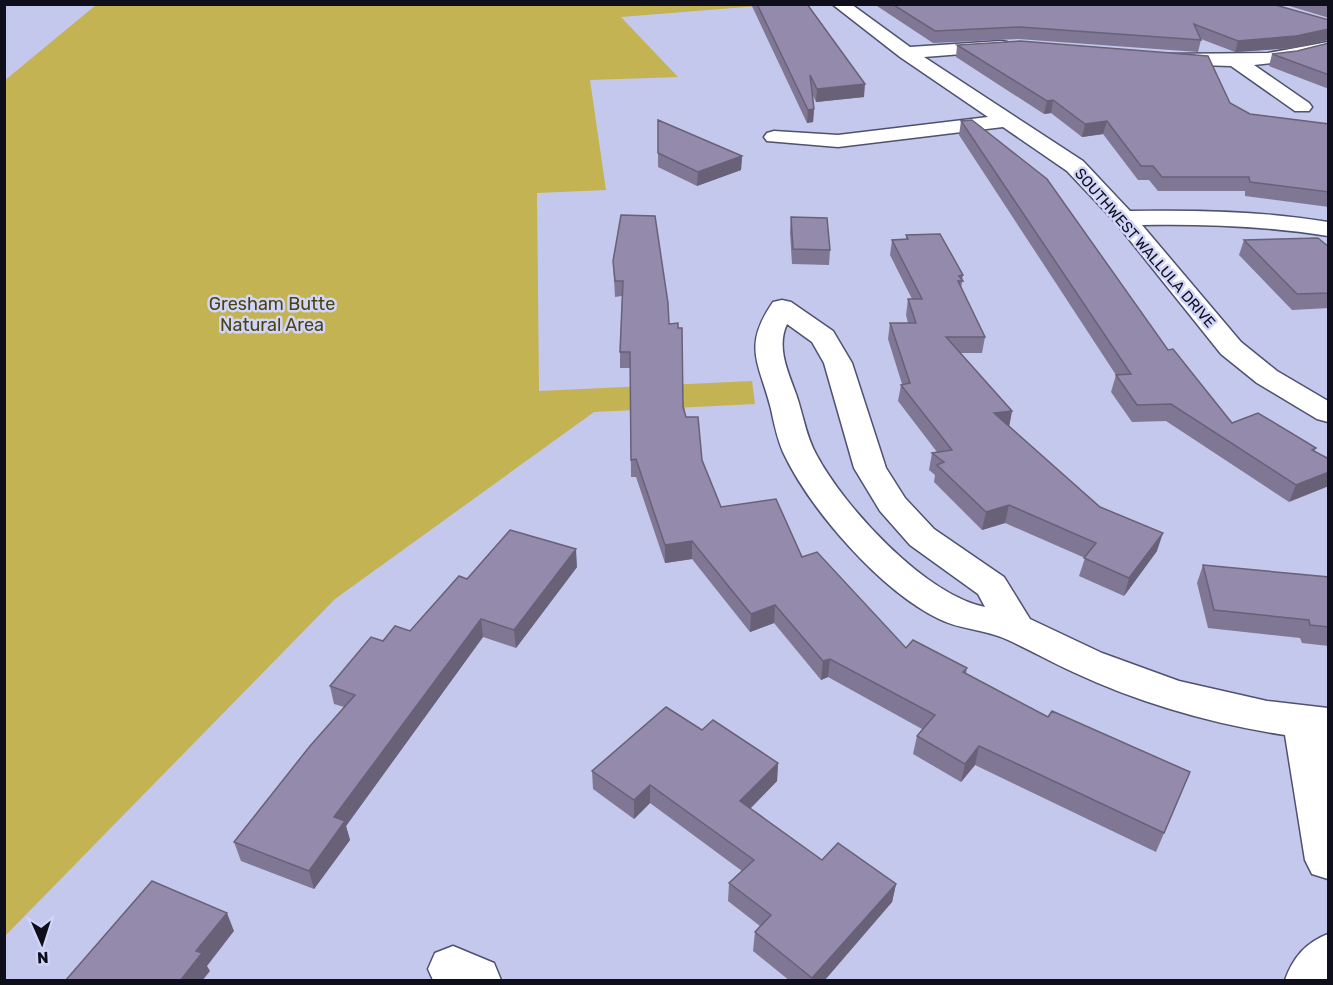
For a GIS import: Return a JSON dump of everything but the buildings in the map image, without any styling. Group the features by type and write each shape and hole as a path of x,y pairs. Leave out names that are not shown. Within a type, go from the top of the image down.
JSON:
{"street":[{"name":"SOUTHWEST WALLULA DRIVE","path":"840,4 906,53 1075,166 1124,218 1231,348 1267,377 1329,413"},
{"path":"906,53 970,47 1020,46"},
{"path":"1148,58 1235,60 1298,54 1329,48"},
{"path":"1235,60 1302,107"},
{"path":"774,137 838,141 1008,120"},
{"path":"1124,218 1213,216 1329,228"},
{"path":"1016,627 992,586 922,537 892,504 870,468 837,363 824,337 782,308 767,340 790,429 815,480 838,512 875,552 950,610 1016,627 1088,663 1159,690 1235,710 1316,723 1329,860"}],"green space":[{"name":"Gresham Butte Natural Area","path":"96,5 770,5 621,17 678,77 590,80 606,190 537,193 539,391 752,381 755,404 594,412 335,599 5,936 4,81"}]}
